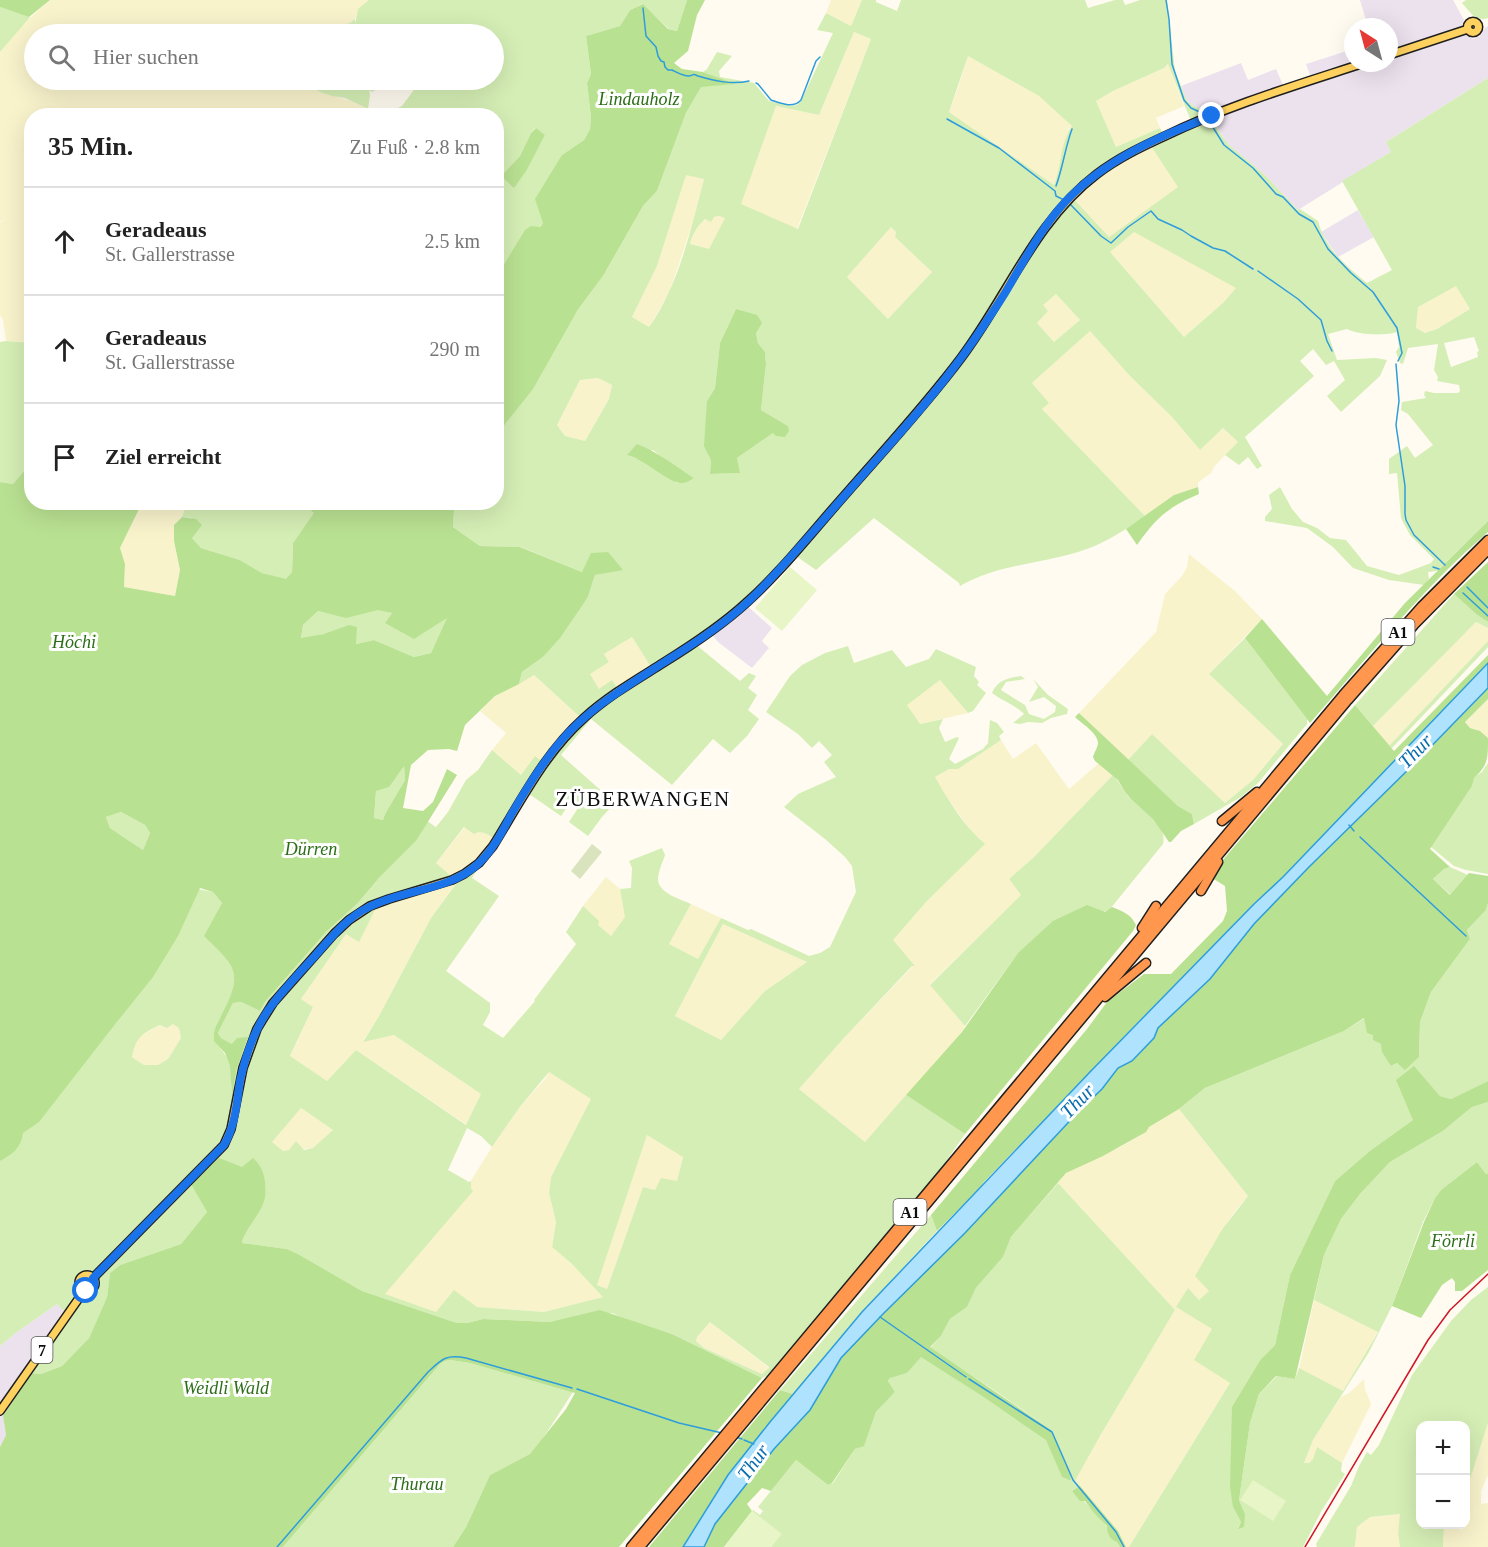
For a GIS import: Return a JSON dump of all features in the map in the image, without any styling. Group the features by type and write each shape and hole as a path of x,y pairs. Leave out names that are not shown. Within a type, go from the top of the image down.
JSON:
{"highway":[{"name":"A1","path":"631,1547 1071,1031 1246,822 1410,619 1488,540"},
{"name":"A1","path":"1222,821 1255,794 1315,734 1414,625 1488,550"},
{"name":"A1","path":"640,1547 728,1436 1108,975 1287,762"},
{"name":"A1","path":"1201,891 1219,860 1246,822"},
{"name":"A1","path":"1108,975 1142,930 1156,906"},
{"name":"A1","path":"1071,1031 1146,963"}],"main road":[{"path":"1398,52 1468,29 1470,32 1475,32 1481,24"},
{"path":"93,1278 224,1145 231,1129 243,1068 257,1029 273,1003 334,934 349,920 370,906 452,880 475,867 493,846 547,758 574,728 609,698 716,628 760,590 947,377 992,313 1039,237 1066,202 1091,178 1114,162 1149,143 1291,86 1344,69"},
{"path":"88,1275 93,1278 94,1287 89,1291 84,1291 80,1285 81,1279 88,1275"},
{"name":"7","path":"0,1411 84,1291"}],"shaded area":[{"path":"50,0 370,0 361,7 355,19 346,24 24,24 24,90 316,90 366,108 24,108 24,342 6,341 0,315 0,223 5,218 0,222 0,52 23,24"},
{"path":"831,0 862,0 851,26 826,13"},
{"path":"1360,0 1453,0 1464,20 1461,27 1464,35 1473,39 1480,36 1481,31 1488,26 1488,78 1386,142 1391,152 1298,210 1265,175 1229,145 1210,118 1280,95 1283,85 1310,75 1306,64 1344,52 1344,72 1398,72 1398,18 1365,18"},
{"path":"854,32 871,39 797,229 740,204 776,106 819,115"},
{"path":"968,56 1039,96 1073,126 1066,137 1054,185 949,112"},
{"path":"1241,63 1248,80 1276,69 1283,85 1206,114 1187,101 1181,86"},
{"path":"1168,64 1184,106 1156,118 1160,128 1116,147 1096,101"},
{"path":"1149,143 1179,187 1109,237 1071,196 1083,185"},
{"path":"686,174 704,179 693,222 669,293 649,327 632,317 657,266"},
{"path":"1358,210 1374,237 1338,257 1321,232"},
{"path":"719,216 726,218 709,250 690,244 692,235 702,222"},
{"path":"891,227 897,232 895,237 932,272 888,319 847,277"},
{"path":"1134,231 1237,288 1184,337 1110,252"},
{"path":"1456,285 1470,309 1437,329 1425,333 1416,328 1418,307"},
{"path":"1056,294 1080,320 1054,342 1037,323 1047,311 1042,305"},
{"path":"1090,331 1129,375 1172,417 1200,450 1223,428 1238,442 1211,473 1198,483 1198,487 1174,495 1145,516 1042,409 1048,402 1032,383"},
{"path":"598,378 612,385 609,399 585,441 565,436 557,425 580,380"},
{"path":"139,510 184,510 182,517 174,525 174,541 180,570 175,596 124,587 125,564 120,548"},
{"path":"1189,554 1235,591 1262,619 1209,674 1283,744 1253,780 1225,803 1152,734 1128,760 1079,713 1156,632 1165,594 1182,576 1187,567"},
{"path":"745,604 772,628 762,641 769,648 752,668 718,642 710,632"},
{"path":"1476,622 1488,628 1488,641 1389,746 1373,726"},
{"path":"632,637 651,667 617,688 599,689 589,674 609,662 604,654"},
{"path":"534,675 580,717 540,761 535,757 521,775 492,750 506,733 480,711 495,696"},
{"path":"940,680 968,713 920,724 906,705"},
{"path":"1488,699 1488,738 1480,731 1470,728 1465,722"},
{"path":"1001,740 1013,759 1036,743 1069,789 1099,763 1113,775 1034,857 1009,879 1022,895 930,984 965,1026 865,1142 799,1089 914,965 892,940 984,844 975,836 934,777 949,769 958,769"},
{"path":"465,827 476,832 487,833 493,838 477,861 451,877 436,863"},
{"path":"606,877 620,889 626,917 611,936 598,925 583,906"},
{"path":"457,878 456,884 431,918 379,1016 363,1041 394,1035 481,1094 467,1125 356,1050 327,1081 290,1057 313,1007 301,999 346,933 379,902"},
{"path":"691,904 721,918 698,959 669,944"},
{"path":"723,924 807,962 765,991 721,1040 675,1016"},
{"path":"173,1024 179,1027 181,1038 168,1059 158,1065 144,1065 132,1057 138,1037 160,1025 167,1028"},
{"path":"549,1072 592,1098 551,1177 549,1193 556,1222 552,1247 604,1297 544,1312 477,1307 436,1312 384,1294 472,1191 470,1182 492,1147 519,1108"},
{"path":"301,1108 333,1130 314,1148 283,1151 271,1142"},
{"path":"1179,1109 1248,1196 1223,1228 1209,1291 1199,1300 1188,1289 1177,1307 1212,1329 1230,1383 1129,1547 1126,1547 1118,1531 1075,1481 1175,1310 1058,1183 1066,1173 1120,1147"},
{"path":"647,1135 683,1156 677,1181 655,1190 643,1187 607,1289 597,1285"},
{"path":"1314,1300 1378,1331 1343,1391 1299,1369"},
{"path":"57,1304 64,1310 30,1362 31,1373 3,1416 6,1435 0,1447 0,1346"},
{"path":"710,1322 769,1368 762,1374 704,1348 696,1341"},
{"path":"1364,1379 1371,1404 1342,1463 1317,1447 1313,1459 1309,1463 1304,1463 1313,1440 1341,1397"},
{"path":"1488,1423 1488,1475 1481,1491 1481,1504 1488,1503 1488,1547 1443,1547 1444,1529 1470,1529 1470,1479"},
{"path":"1401,1514 1398,1534 1400,1547 1355,1547 1357,1527 1370,1517"}],"green space":[{"path":"0,0 50,0 29,17 0,7"},
{"path":"369,0 687,0 677,31 669,29 642,4 630,10 620,26 586,36 591,74 587,83 590,129 584,140 562,155 543,223 504,265 504,179 514,187 527,170 545,135 535,128 520,156 504,173 504,108 398,108 402,106 414,90 504,90 504,24 355,24 358,9"},
{"name":"Lindauholz","path":"687,0 705,0 697,15 688,51 674,63 682,69 703,72 735,84 701,87 686,113 657,191 643,206 603,276 577,311 533,389 504,425 504,264 525,230 531,226 540,227 543,223 535,199 562,155 584,140 590,129 587,83 591,74 586,36 620,26 630,10 643,4 668,29 677,31"},
{"path":"862,0 876,0 897,11 901,0 1085,0 1088,8 1115,0 1123,0 1125,5 1140,0 1167,0 1175,71 1187,101 1204,111 1229,145 1265,175 1298,210 1300,209 1318,221 1331,248 1367,283 1392,270 1342,181 1391,152 1386,142 1488,78 1488,521 1437,571 1428,572 1429,579 1424,585 1389,580 1353,568 1333,547 1307,528 1265,521 1265,517 1272,509 1269,495 1280,487 1292,509 1303,522 1317,528 1330,538 1346,540 1367,566 1399,575 1431,563 1434,559 1410,535 1401,518 1397,473 1389,474 1389,459 1407,446 1415,458 1433,445 1408,414 1401,410 1402,402 1426,398 1425,391 1458,393 1460,391 1459,385 1437,381 1438,377 1434,370 1438,344 1408,348 1403,364 1400,363 1396,352 1399,347 1397,332 1372,334 1357,333 1347,329 1328,334 1337,360 1376,358 1387,360 1380,376 1341,412 1327,396 1345,380 1334,361 1326,365 1313,349 1300,361 1314,376 1245,437 1262,466 1257,469 1248,457 1239,465 1225,455 1238,442 1223,428 1200,450 1172,417 1129,375 1090,331 1032,383 1049,403 1042,409 1145,516 1100,544 1068,555 990,573 960,586 874,518 816,570 796,556 760,590 694,643 740,681 749,673 756,676 748,688 757,695 748,710 759,719 747,736 730,753 713,739 672,785 591,719 561,755 615,803 588,836 569,822 580,805 571,801 561,816 524,793 472,878 499,896 446,971 490,1003 490,1012 483,1025 503,1038 535,1001 576,944 566,932 583,906 599,921 598,925 611,936 625,917 620,889 631,888 632,868 629,861 662,848 665,855 659,873 659,884 670,895 691,904 669,944 698,959 721,918 809,956 830,947 856,892 852,866 825,839 784,807 798,794 836,777 824,762 832,755 819,741 812,748 798,734 766,712 790,676 802,665 825,653 848,646 854,663 892,650 906,667 929,659 936,649 976,667 974,676 979,682 977,685 986,693 973,711 968,713 940,680 907,705 920,724 943,719 939,728 945,742 959,738 949,759 955,764 983,749 988,743 990,720 997,723 1004,732 999,736 1001,740 958,769 949,769 935,777 963,821 985,844 926,902 893,940 915,966 912,966 843,1039 799,1089 865,1142 906,1095 965,1134 942,1167 768,1375 762,1378 672,1334 612,1313 550,1322 483,1319 457,1323 362,1291 287,1249 242,1243 245,1234 242,1167 192,1184 207,1212 181,1244 120,1265 110,1273 107,1297 89,1338 62,1366 41,1374 31,1373 30,1362 64,1311 57,1304 0,1346 0,1158 22,1133 197,889 213,892 222,903 205,936 229,961 234,977 230,997 215,1032 217,1042 230,1065 232,1093 237,1068 232,1044 221,1038 218,1033 233,1003 241,1002 260,1011 265,1002 326,932 357,904 416,841 427,821 436,827 448,812 466,780 478,770 492,750 521,775 535,756 540,760 580,717 534,675 519,684 522,672 543,657 588,597 595,575 623,569 582,572 521,547 480,546 453,527 454,510 504,510 504,423 577,311 603,276 643,206 657,191 686,113 701,86 733,84 703,72 717,52 732,56 719,71 720,77 754,83 769,101 791,106 797,105 833,33 817,30 826,13 851,26","holes":["854,32 871,39 798,229 741,204 776,106 819,115","968,56 1039,96 1072,126 1065,139 1054,185 949,112","1168,64 1191,121 1162,132 1160,128 1116,147 1096,101","1149,143 1178,187 1109,237 1071,196 1131,152","686,175 704,179 689,237 676,275 659,311 649,327 632,317 657,266","714,217 725,218 709,249 690,244 696,230 705,219 711,222","891,227 896,232 895,237 932,272 888,319 847,277","1134,232 1236,288 1224,302 1184,337 1110,252","1456,286 1470,309 1437,329 1425,333 1416,328 1418,307","1056,294 1080,320 1054,342 1037,323 1048,311 1043,305","736,309 756,333 758,343 765,352 766,364 761,410 788,426 773,433 737,458 739,473 710,474 707,401 715,388 720,343","1474,337 1479,351 1477,352 1478,357 1451,367 1444,343","598,378 612,385 609,399 585,441 565,436 557,425 580,380","653,450 694,478 677,483 644,462 628,455","632,637 651,667 617,688 612,680 599,689 590,674 609,662 604,654","464,827 474,834 481,832 493,838 479,857 452,877 436,863","456,878 456,884 431,918 363,1042 394,1035 481,1094 466,1125 356,1050 327,1081 290,1056 313,1007 301,999 346,934 359,942 379,902","723,924 807,962 765,991 721,1040 675,1016","173,1024 179,1028 181,1038 168,1059 158,1065 144,1065 132,1057 135,1045 140,1037 160,1025 167,1028","549,1072 591,1099 551,1177 549,1193 556,1222 552,1247 572,1264 603,1297 544,1312 477,1307 454,1290 436,1312 385,1294 473,1191 471,1181 448,1170 467,1128 481,1136 492,1147 519,1108","301,1108 333,1130 313,1148 304,1150 296,1141 289,1150 283,1151 272,1142","647,1135 683,1157 677,1181 661,1178 655,1190 643,1187 607,1289 597,1285","710,1322 769,1368 762,1374 704,1348 696,1341"]},
{"path":"1466,0 1488,0 1488,18 1480,19 1473,15 1462,3"},
{"path":"0,7 30,17 0,52"},
{"path":"316,90 369,90 368,108 345,98"},
{"path":"536,128 545,135 527,170 514,188 504,179 504,173 520,156 531,133"},
{"path":"736,309 757,315 762,323 756,333 758,343 765,352 766,364 761,410 788,426 789,431 785,437 776,436 773,433 737,458 740,473 710,474 711,460 704,446 707,401 715,388 720,343"},
{"path":"0,342 24,342 24,471 13,484 0,482"},
{"path":"637,444 659,455 694,478 684,483 675,482 627,455"},
{"path":"24,471 24,510 139,510 120,548 125,564 124,587 175,596 180,570 174,541 174,525 182,517 196,519 202,525 192,538 201,548 240,560 262,573 286,579 292,572 293,543 314,513 310,510 454,510 453,527 480,546 520,547 582,572 591,553 608,552 623,570 595,575 588,597 560,638 543,657 522,672 519,684 495,696 465,725 457,751 428,750 411,765 403,808 423,811 433,802 447,769 457,775 416,841 357,904 326,932 265,1002 260,1011 241,1002 233,1003 218,1033 221,1038 232,1044 237,1038 248,1037 237,1068 232,1096 230,1066 225,1053 214,1041 214,1037 233,988 233,970 223,955 204,936 222,903 213,892 200,888 178,936 153,977 39,1122 23,1133 16,1150 0,1161 0,482 13,484","holes":["378,610 392,613 385,623 414,639 447,618 431,653 414,657 374,640 356,644 357,627 349,625 324,634 301,638 303,625 318,611 346,618","404,766 405,780 383,820 374,818 376,791 389,787","121,812 145,825 150,833 143,850 110,828 106,817"]},
{"path":"1198,487 1199,494 1164,514 1150,527 1137,545 1126,529 1174,495"},
{"path":"184,510 311,510 315,513 293,543 292,572 286,580 262,573 240,560 201,548 192,538 192,518 182,517"},
{"path":"1488,521 1488,532 1418,600 1310,723 1245,638 1262,619 1327,696 1405,603"},
{"path":"1488,562 1488,622 1454,594"},
{"path":"790,567 817,590 782,631 755,608"},
{"path":"1454,594 1488,622 1488,628 1476,622 1373,726 1355,705"},
{"path":"378,609 392,613 385,623 448,617 431,653 414,657 374,640 356,644 324,634 301,639 303,625 318,611 346,617"},
{"path":"1245,638 1307,719 1307,724 1258,783 1241,797 1194,824 1192,814 1178,806 1128,760 1152,734 1225,803 1253,780 1283,744 1209,674"},
{"path":"1488,641 1488,647 1392,748 1389,746"},
{"path":"1488,655 1488,663 1469,684 937,1231 931,1215 1107,1002 1144,974 1171,974 1223,921 1227,911 1225,886 1212,878 1222,861 1355,705 1394,751"},
{"path":"1021,676 1025,679 1006,682 1001,690 1025,705 1029,714 1044,719 1055,712 1056,706 1044,697 1029,702 1038,687 1033,679 1048,695 1068,709 1067,714 1042,723 1013,723 1024,714 992,693 1000,682"},
{"path":"1488,688 1488,699 1465,722 1470,728 1480,731 1488,738 1486,761 1430,849 1450,867 1444,869 1433,879 1450,895 1469,873 1488,876 1488,903 1486,910 1467,930 1470,939 1431,992 1420,1022 1419,1057 1405,1070 1397,1063 1391,1066 1382,1052 1381,1044 1373,1040 1373,1035 1367,1033 1364,1018 1344,1031 1205,1088 1179,1109 1149,1127 1146,1132 1066,1173 1011,1237 1003,1257 976,1288 967,1307 950,1319 941,1336 930,1347 1051,1430 1071,1481 1062,1477 1046,1440 921,1357 907,1373 890,1378 888,1381 895,1392 876,1412 864,1446 855,1449 832,1483 828,1485 796,1460 771,1491 762,1488 747,1504 752,1511 724,1547 704,1547 715,1524 774,1449 810,1410 841,1358 965,1233 1102,1089 1118,1068 1132,1061 1154,1038 1158,1028 1210,979 1254,924 1309,867"},
{"path":"1079,713 1178,806 1192,814 1194,824 1181,831 1169,842 1153,819 1131,799 1118,780 1095,761 1093,757 1098,745 1097,739 1075,717"},
{"path":"1488,763 1488,874 1454,866 1431,847 1472,786 1473,778 1482,772"},
{"path":"404,765 405,780 383,820 374,818 376,791"},
{"path":"1113,775 1127,795 1157,823 1163,836 1163,844 1110,909 1018,953 965,1026 930,985 1021,895 1009,879 1034,857"},
{"path":"121,812 145,825 150,833 143,850 110,828 106,817"},
{"path":"592,844 602,852 580,879 571,871"},
{"path":"1450,867 1468,875 1451,895 1433,879 1444,869"},
{"path":"1488,903 1488,1081 1451,1099 1440,1096 1414,1067 1413,1120 1371,1150 1335,1181 1290,1275 1275,1345 1261,1359 1233,1507 1241,1522 1238,1528 1239,1528 1245,1514 1239,1500 1250,1423 1259,1394 1277,1376 1295,1379 1299,1368 1343,1391 1378,1332 1314,1300 1324,1255 1341,1219 1360,1194 1390,1162 1443,1131 1472,1107 1488,1102 1488,1174 1477,1162 1441,1190 1435,1198 1423,1222 1392,1306 1369,1352 1313,1440 1304,1463 1309,1463 1313,1459 1317,1447 1342,1463 1341,1471 1345,1474 1322,1510 1303,1547 1129,1547 1230,1383 1194,1360 1212,1329 1176,1307 1188,1288 1199,1300 1209,1291 1195,1276 1223,1228 1248,1196 1179,1109 1205,1088 1344,1031 1365,1018 1391,1066 1397,1063 1405,1069 1419,1057 1420,1022 1431,992 1470,939 1467,930 1486,910"},
{"path":"1087,905 1105,912 1112,907 1116,908 1129,916 1136,925 965,1134 906,1095 962,1032 1018,953 1053,921"},
{"path":"1414,1066 1440,1096 1451,1099 1488,1081 1488,1102 1472,1107 1443,1131 1390,1162 1360,1194 1341,1219 1324,1255 1295,1379 1276,1376 1259,1394 1250,1423 1239,1500 1245,1514 1244,1527 1238,1529 1241,1522 1233,1507 1230,1487 1232,1407 1261,1359 1275,1345 1290,1275 1335,1181 1371,1150 1413,1120 1396,1080"},
{"name":"Weidli Wald","path":"219,1158 242,1167 253,1158 264,1175 263,1203 242,1243 287,1249 362,1291 457,1323 483,1319 550,1322 600,1310 672,1334 762,1378 619,1547 453,1547 466,1527 490,1475 530,1454 566,1409 575,1393 470,1363 450,1360 440,1364 283,1547 0,1547 0,1447 6,1435 3,1416 31,1373 41,1374 62,1366 89,1338 107,1297 110,1273 120,1265 181,1244 207,1212 191,1184"},
{"name":"Förrli","path":"1477,1162 1488,1174 1488,1270 1462,1291 1455,1291 1455,1282 1452,1278 1442,1285 1421,1318 1392,1306 1435,1198 1441,1190"},
{"path":"1058,1183 1175,1310 1075,1481 1080,1486 1072,1491 1099,1516 1120,1547 771,1547 781,1534 752,1511 760,1515 763,1511 758,1507 796,1460 828,1485 833,1483 855,1449 864,1445 876,1412 895,1392 888,1381 891,1377 907,1373 921,1356 1047,1440 1062,1477 1071,1481 1051,1430 930,1348 941,1336 950,1319 967,1307 976,1288 1003,1257 1011,1237"},
{"path":"931,1215 937,1231 862,1312 793,1394 780,1390"},
{"path":"1488,1287 1488,1423 1470,1479 1470,1421 1416,1421 1416,1529 1444,1529 1443,1547 1400,1547 1398,1534 1400,1514 1370,1517 1357,1527 1354,1547 1317,1547 1316,1544 1351,1486 1367,1452 1371,1455 1379,1445 1412,1375 1451,1321 1471,1300"},
{"name":"Thurau","path":"450,1360 470,1363 573,1392 532,1453 490,1475 466,1527 453,1547 283,1547 440,1364"},
{"path":"780,1390 793,1394 728,1475 683,1547 649,1547"},
{"path":"1253,1480 1286,1501 1273,1521 1240,1500"},
{"path":"1080,1486 1118,1531 1126,1547 1120,1547 1110,1537 1107,1526 1085,1501 1080,1501 1072,1491"},
{"path":"752,1511 782,1534 771,1547 724,1547"}],"water":[{"name":"Thur","path":"1488,663 1488,688 1309,867 1254,924 1210,979 1158,1028 1154,1038 1132,1061 1118,1068 1102,1089 965,1233 841,1358 810,1410 774,1449 715,1524 704,1547 683,1547 728,1475 862,1312 1089,1073 1283,877"}],"waterway":[{"path":"1166,0 1172,64 1184,100 1191,108 1204,114"},
{"path":"643,8 646,36 656,47 658,56 668,70 724,82 749,81"},
{"path":"756,83 771,100 786,104 798,103 816,61 820,57"},
{"path":"947,119 999,148 1055,191 1056,196 1066,201"},
{"path":"1209,121 1224,145 1253,168 1276,194 1283,197 1299,214 1313,222 1328,249 1373,292 1397,328 1402,353 1398,361"},
{"path":"1056,186 1072,129"},
{"path":"1070,204 1101,236 1111,243 1128,227 1151,211 1158,219 1213,248 1225,251 1253,269"},
{"path":"1258,271 1298,299 1321,320 1332,351"},
{"path":"1396,364 1399,401 1396,425 1405,486 1406,520 1414,535 1445,565"},
{"path":"1433,567 1439,569"},
{"path":"1467,587 1488,608"},
{"path":"1463,593 1488,616"},
{"path":"1349,825 1354,831"},
{"path":"1360,837 1466,936"},
{"path":"880,1317 966,1377"},
{"path":"277,1547 428,1372 445,1359 449,1357 466,1358 572,1388"},
{"path":"969,1379 1052,1432 1073,1480 1116,1532 1124,1547"},
{"path":"577,1389 679,1423 722,1433"},
{"path":"736,1437 742,1439"},
{"name":"Thur","path":"744,1440 754,1444"}],"railway":[{"path":"1305,1547 1428,1340 1450,1310 1488,1274"}],"district":[{"name":"ZÜBERWANGEN","path":"643,799"}],"route":[{"path":"86,1291 94,1287 93,1278 224,1145 231,1129 243,1068 257,1029 273,1003 340,927 370,906 452,880 479,863 495,843 547,758 574,728 609,698 694,644 721,624 777,572 947,377 997,306 1039,237 1068,200 1098,172 1131,152 1212,116"}],"park label":[{"name":"Höchi","path":"74,642"},
{"name":"Dürren","path":"311,849"}]}
